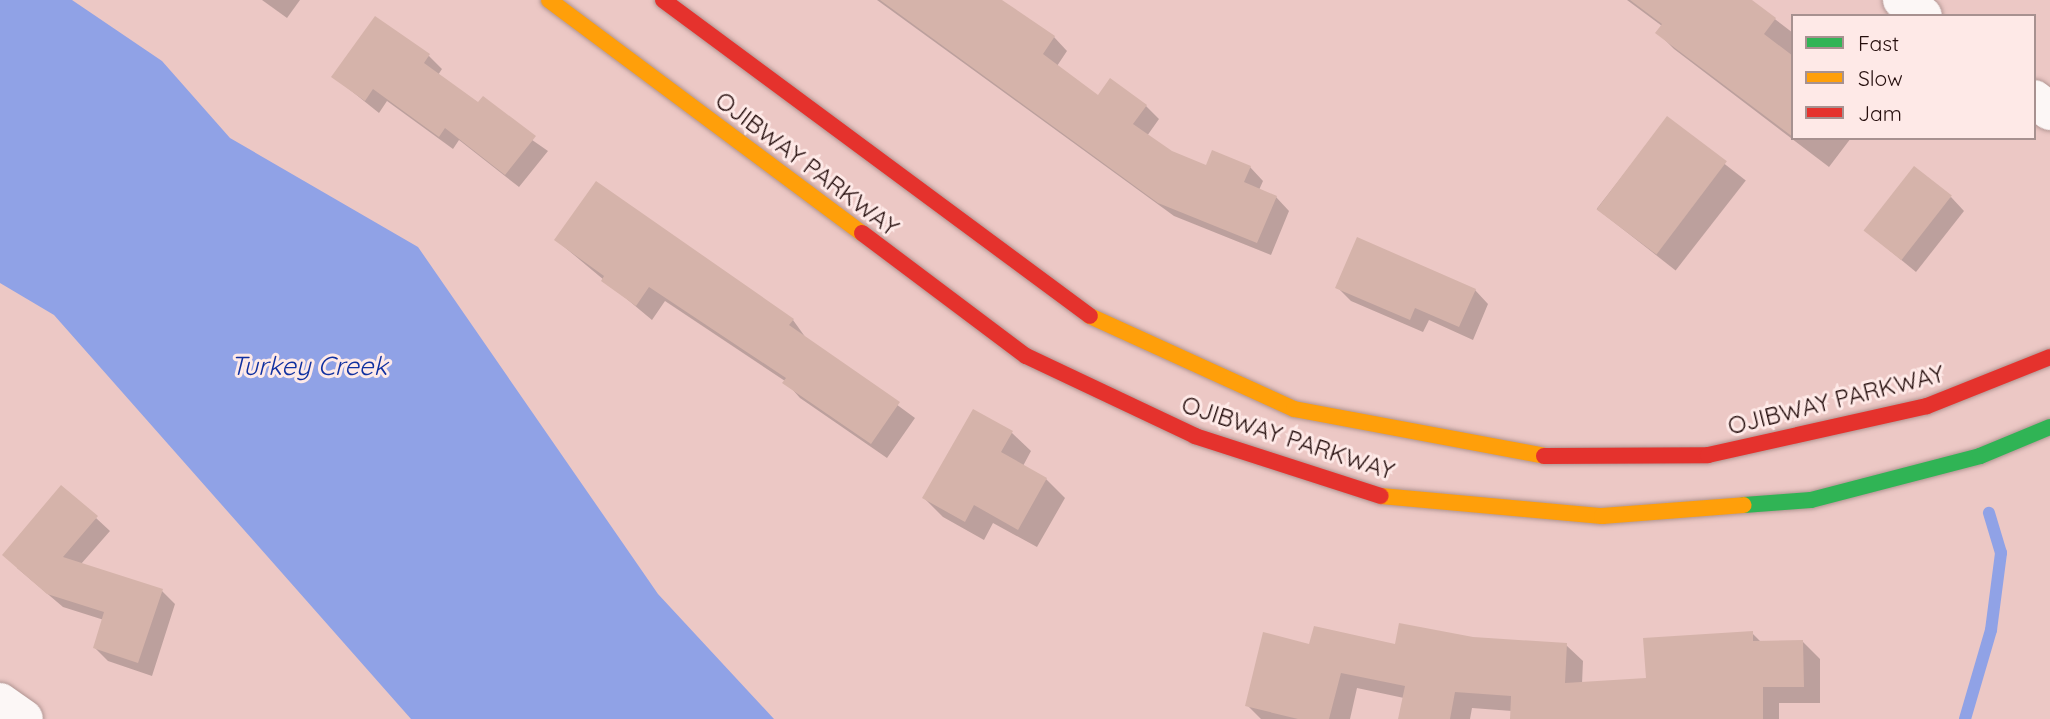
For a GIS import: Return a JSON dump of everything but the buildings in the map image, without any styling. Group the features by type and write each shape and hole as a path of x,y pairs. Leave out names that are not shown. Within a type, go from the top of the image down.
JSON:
{"main road":[{"name":"OJIBWAY PARKWAY","path":"549,0 1026,356 1195,436 1381,496 1602,516 1811,500 1980,456 2050,426"},
{"name":"OJIBWAY PARKWAY","path":"663,0 1086,314 1294,409 1536,456 1708,455 1927,406 2050,357"}],"street":[{"path":"1902,0 1920,14"},
{"path":"0,702 24,719"}],"water":[{"name":"Turkey Creek","path":"0,0 72,0 162,61 230,138 418,247 658,594 774,719 411,719 54,315 0,283"}],"waterway":[{"path":"1965,719 1991,630 2001,553 1989,513"}],"traffic: fast":[{"path":"1744,505 1811,500 1980,456 2050,427"}],"traffic: slow":[{"path":"549,0 862,233"},
{"path":"1090,316 1294,409 1544,456"},
{"path":"1381,496 1602,516 1744,505"}],"traffic: jam":[{"path":"663,0 1090,316"},
{"path":"862,233 1026,356 1195,436 1381,496"},
{"path":"1544,456 1708,455 1927,406 2050,357"}]}
